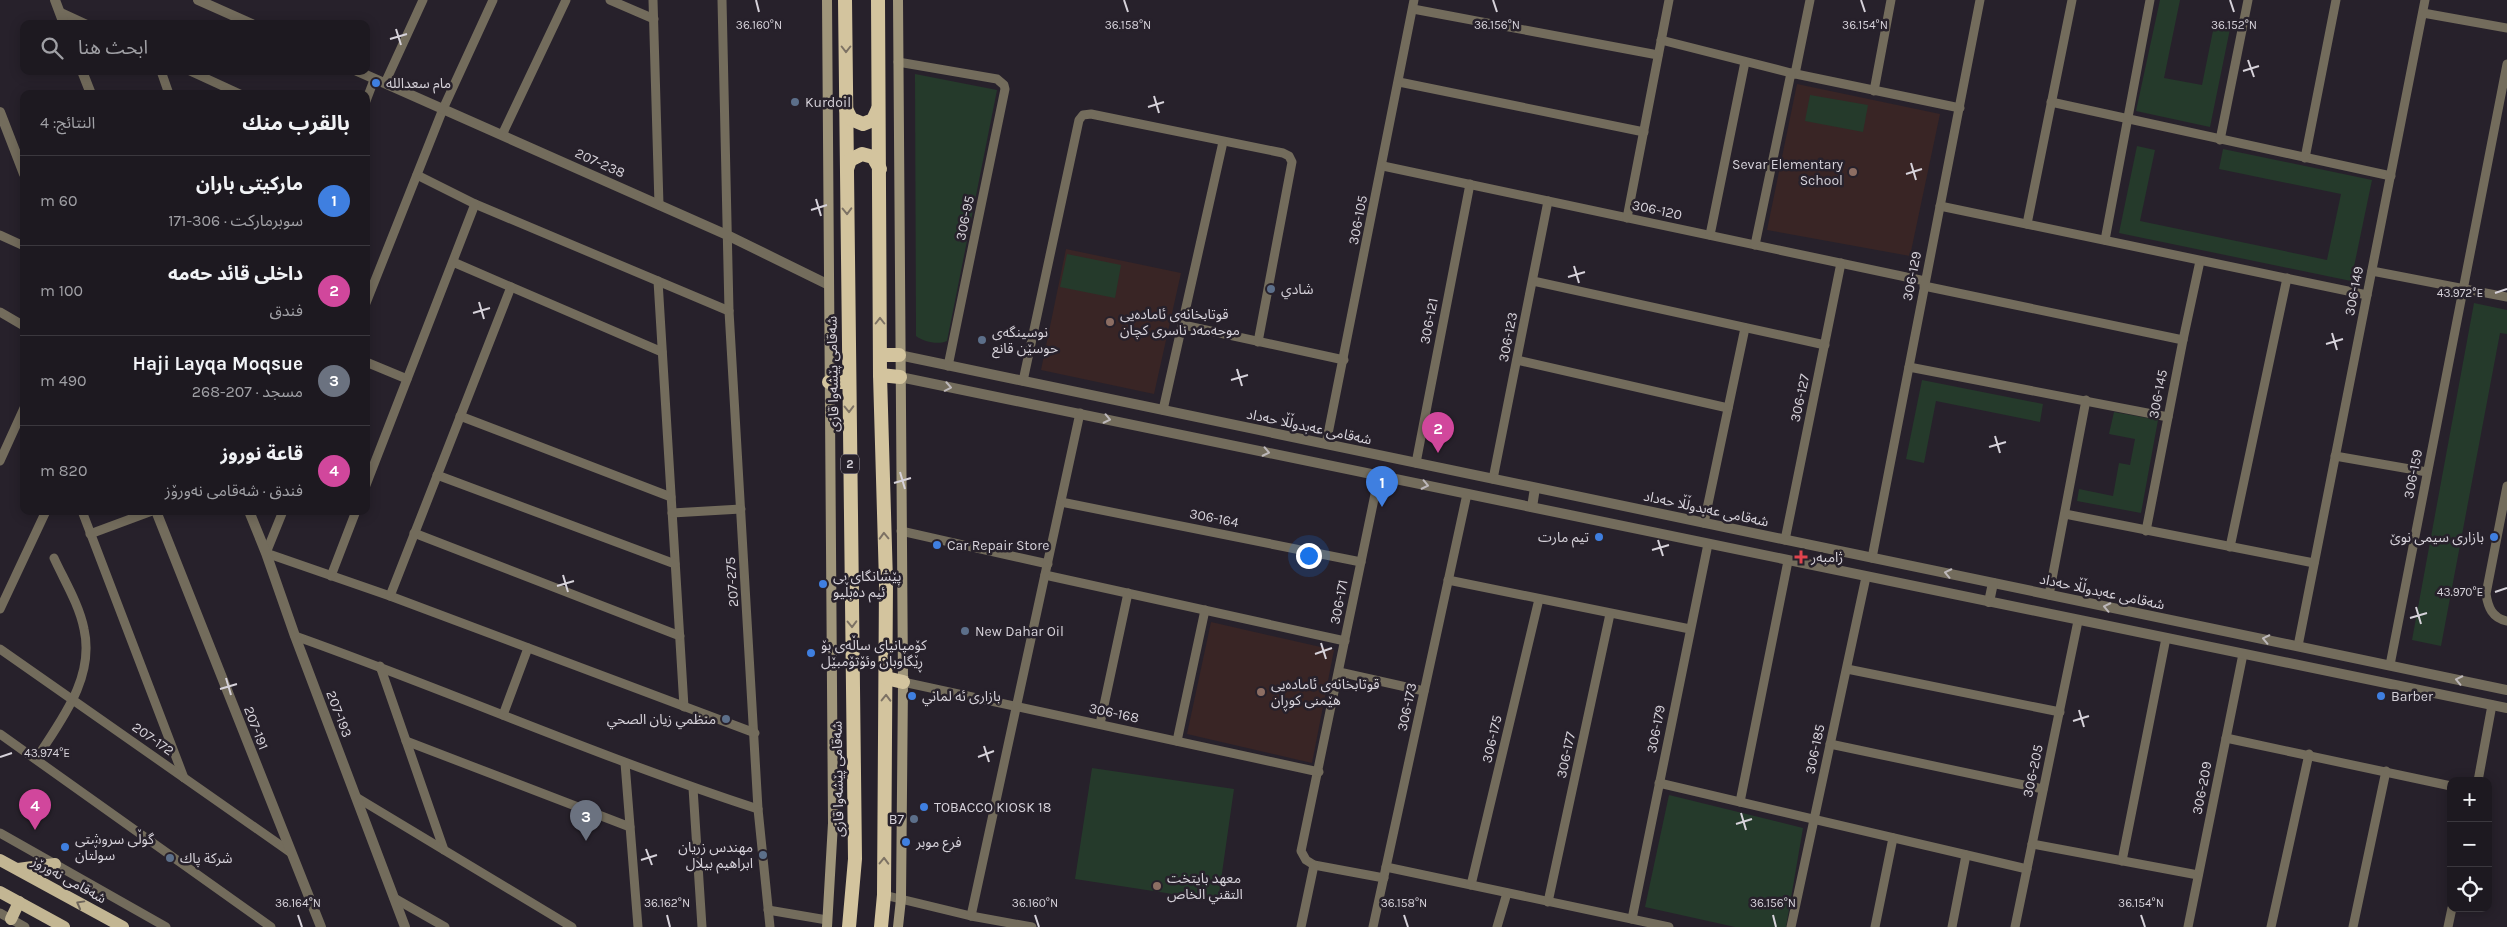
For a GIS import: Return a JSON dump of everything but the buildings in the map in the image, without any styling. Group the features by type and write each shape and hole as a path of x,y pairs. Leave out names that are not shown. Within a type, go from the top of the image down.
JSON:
{"highway":[{"name":"شەقامی پێشەوا قازی","path":"845,0 855,859 849,927"},
{"path":"878,0 880,375 886,678 884,895 881,927"},
{"path":"846,110 851,119 863,124 873,120 878,109"},
{"path":"846,171 850,160 862,154 875,159 880,169"},
{"path":"880,355 900,355"},
{"path":"880,375 900,378"},
{"path":"829,382 849,382"},
{"path":"886,678 904,682"}],"main road":[{"path":"827,923 834,823 829,382 828,0"},
{"path":"898,0 904,682 898,927"},
{"name":"شەقامی نەورۆز","path":"0,860 123,927"},
{"path":"18,869 55,864"},
{"path":"0,892 64,927"},
{"path":"6,916 19,902"}],"street":[{"path":"55,0 63,20"},
{"path":"198,0 243,20"},
{"path":"385,83 423,0"},
{"path":"370,293 443,109 493,0"},
{"path":"502,135 566,0"},
{"path":"610,0 654,19"},
{"path":"653,0 659,205"},
{"name":"207-275","path":"722,0 728,311 755,733 758,809 770,927"},
{"path":"1627,218 1669,0"},
{"path":"1755,245 1810,0"},
{"path":"1874,91 1891,0"},
{"name":"306-129","path":"1872,558 1980,0"},
{"path":"2026,224 2072,0"},
{"path":"2105,240 2150,0"},
{"path":"2220,140 2248,0"},
{"path":"2305,158 2336,0"},
{"name":"306-149","path":"2298,646 2426,0"},
{"path":"1413,4 1658,55"},
{"name":"306-105","path":"1326,444 1383,166 1413,4"},
{"path":"60,12 77,20"},
{"path":"2423,14 2507,28"},
{"path":"1661,40 1793,74 1960,108"},
{"name":"306-95","path":"898,62 997,79 1004,85 1004,95 948,366"},
{"path":"1710,235 1745,62"},
{"name":"306-159","path":"2390,665 2507,64"},
{"path":"83,75 89,90"},
{"path":"162,75 168,90"},
{"path":"199,75 231,90"},
{"name":"207-238","path":"365,75 726,235 829,285"},
{"path":"370,90 374,80"},
{"path":"1399,82 1644,132"},
{"path":"2051,102 2391,176"},
{"path":"0,112 20,164"},
{"path":"1023,381 1079,120 1083,115 1091,114 1223,142 1284,152 1289,156 1292,162 1258,342"},
{"path":"1163,410 1223,142"},
{"name":"306-120","path":"1383,166 1841,263 1925,284 2183,340"},
{"path":"417,175 475,204 728,311"},
{"name":"306-121","path":"1416,463 1470,184"},
{"name":"306-123","path":"1493,479 1548,201"},
{"path":"370,475 475,204"},
{"path":"1940,206 2367,295"},
{"path":"0,235 20,244"},
{"name":"306-145","path":"2146,531 2200,261"},
{"path":"453,262 662,352"},
{"name":"306-127","path":"1785,540 1841,263"},
{"path":"2372,271 2507,297"},
{"path":"2230,547 2287,278"},
{"path":"658,281 684,707"},
{"path":"1533,281 1825,345"},
{"path":"390,596 511,287"},
{"path":"0,312 20,324"},
{"path":"1183,325 1344,360"},
{"path":"1704,523 1745,328"},
{"name":"شەقامی عەبدوڵڵا حەداد","path":"900,355 2507,690"},
{"path":"1517,360 1728,408"},
{"path":"370,364 407,379"},
{"path":"1909,367 2168,417"},
{"path":"900,378 1080,413 2078,621 2431,691 2507,708"},
{"path":"2049,595 2086,400"},
{"path":"971,916 1080,413"},
{"path":"460,416 671,497"},
{"path":"0,461 20,417"},
{"path":"2335,456 2427,472"},
{"path":"437,475 675,564"},
{"name":"306-171","path":"1314,865 1306,860 1301,851 1319,772 1379,475"},
{"path":"2507,486 2486,594 2488,607 2494,614 2507,621"},
{"path":"1532,507 1535,488"},
{"name":"306-173","path":"1373,927 1467,494"},
{"name":"306-164","path":"1061,502 1362,562"},
{"path":"672,513 741,509"},
{"path":"2064,514 2314,563"},
{"path":"0,609 44,515"},
{"path":"83,515 184,778"},
{"path":"90,534 141,515"},
{"name":"207-191","path":"158,515 321,927"},
{"name":"207-193","path":"251,515 405,927"},
{"path":"281,515 266,552 390,596 755,733"},
{"path":"331,576 354,515"},
{"path":"902,532 1048,564"},
{"path":"414,533 680,636"},
{"name":"306-179","path":"1632,919 1708,544"},
{"path":"36,759 73,700 84,672 86,656 84,628 54,558"},
{"path":"1740,802 1788,561"},
{"path":"1045,575 1346,641"},
{"name":"306-185","path":"1791,927 1866,577"},
{"path":"1448,580 1690,629"},
{"path":"1990,602 1993,583"},
{"path":"1100,724 1128,593"},
{"name":"306-175","path":"1471,885 1539,599"},
{"path":"1177,741 1205,610"},
{"name":"306-177","path":"1548,902 1610,614"},
{"name":"306-205","path":"2015,927 2078,621"},
{"path":"295,636 380,666 625,763 758,809"},
{"path":"2122,861 2166,638"},
{"path":"503,715 528,648"},
{"name":"207-172","path":"0,649 290,852"},
{"name":"306-209","path":"2188,927 2242,654"},
{"path":"380,666 444,850"},
{"path":"1847,669 2060,712"},
{"path":"1339,672 1424,691"},
{"path":"2431,691 2434,675"},
{"name":"306-168","path":"904,682 1319,772"},
{"path":"2479,777 2492,705"},
{"path":"0,734 271,927"},
{"path":"2226,738 2309,754 2447,785"},
{"path":"406,741 630,827"},
{"path":"1830,744 2043,789"},
{"path":"2271,927 2309,754"},
{"path":"625,763 638,927"},
{"path":"2353,927 2386,771"},
{"path":"1659,783 2027,869"},
{"path":"693,788 702,927"},
{"path":"356,797 444,850 559,924 572,927"},
{"path":"0,833 166,927"},
{"path":"1874,927 1893,838"},
{"path":"2032,844 2198,875"},
{"path":"1952,927 1966,855"},
{"path":"1301,927 1314,865 1384,878"},
{"path":"1386,867 1669,927"},
{"path":"1497,927 1507,893"},
{"path":"884,895 971,916 1032,927"},
{"path":"394,898 444,927"},
{"path":"768,910 827,923"},
{"path":"2448,927 2451,912"},
{"path":"6,916 25,927"}],"shaded area":[{"name":"Sevar Elementary School","path":"1797,84 1940,114 1910,256 1767,230"},
{"name":"قوتابخانەی ئامادەیی موحەمەد ناسری کچان","path":"1066,249 1181,273 1154,394 1041,370"},
{"name":"قوتابخانەی ئامادەیی هێمنی کوڕان","path":"1211,622 1334,650 1312,763 1187,734"}],"green space":[{"path":"2160,0 2180,0 2164,78 2202,85 2215,21 2231,24 2210,127 2136,111"},
{"path":"915,74 997,90 947,341 939,343 927,341 916,336"},
{"path":"1810,95 1868,105 1863,132 1805,121"},
{"path":"2137,146 2155,150 2140,221 2327,260 2341,194 2219,169 2223,149 2372,180 2351,281 2119,233"},
{"path":"1067,254 1121,265 1115,298 1060,287"},
{"path":"2474,303 2507,310 2507,334 2500,333 2441,646 2412,640"},
{"path":"1922,380 2043,404 2040,422 1936,401 1924,463 1906,459"},
{"path":"2114,412 2158,420 2141,513 2077,501 2079,489 2113,496 2119,463 2130,465 2135,439 2109,434"},
{"path":"1092,768 1234,789 1218,901 1075,879"},
{"path":"1669,795 1803,828 1786,927 1735,927 1645,907"}],"place":[{"name":"مام سعدالله","path":"376,83"},
{"name":"Kurdoil","path":"795,102"},
{"name":"Sevar Elementary School","path":"1853,172"},
{"name":"شادي","path":"1271,289"},
{"name":"قوتابخانەی ئامادەیی موحەمەد ناسری کچان","path":"1110,322"},
{"name":"نوسینگەی حوسێن قانع","path":"982,340"},
{"name":"داخلی قائد حەمە","path":"1438,453"},
{"name":"ماركيتى باران","path":"1382,507"},
{"name":"تيم مارت","path":"1599,537"},
{"name":"بازاری سیمی نوێ","path":"2494,537"},
{"name":"Car Repair Store","path":"937,545"},
{"name":"ژامبەر","path":"1801,557"},
{"name":"پێشانگای بی ئیم دەبڵیو","path":"823,584"},
{"name":"New Dahar Oil","path":"965,631"},
{"name":"کۆمپانیای ساڵەی بۆ ڕێگاوبان وئۆتۆمبێل","path":"811,653"},
{"name":"قوتابخانەی ئامادەیی هێمنی کوڕان","path":"1261,692"},
{"name":"بازارى ئه لماني","path":"912,696"},
{"name":"Barber","path":"2381,696"},
{"name":"منظمي زيان الصحي","path":"726,719"},
{"name":"TOBACCO KIOSK 18","path":"924,807"},
{"name":"B7","path":"914,819"},
{"name":"قاعة نوروز","path":"35,830"},
{"name":"Haji Layqa Moqsue","path":"586,841"},
{"name":"فرع موبر","path":"906,842"},
{"name":"گوڵی سروشتی سوڵتان","path":"65,847"},
{"name":"مهندس زريان ابراهيم بيلال","path":"763,855"},
{"name":"شركة پاك","path":"170,858"},
{"name":"معهد بايتخت التقني الخاص","path":"1157,886"}]}
